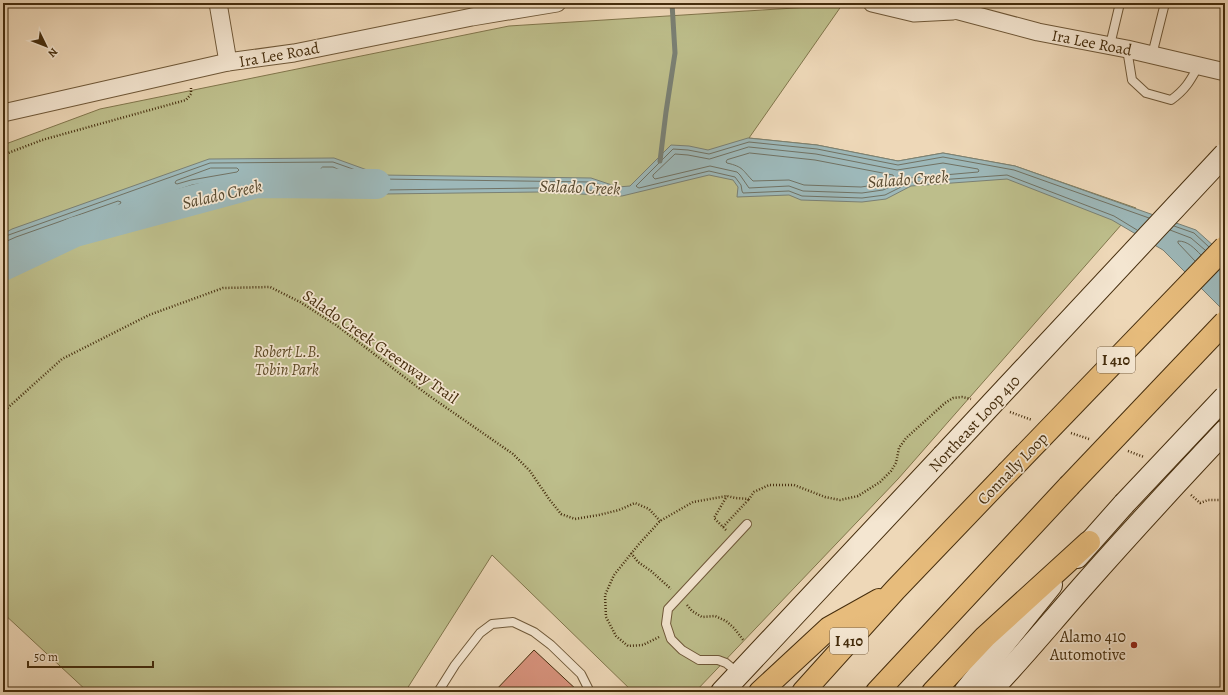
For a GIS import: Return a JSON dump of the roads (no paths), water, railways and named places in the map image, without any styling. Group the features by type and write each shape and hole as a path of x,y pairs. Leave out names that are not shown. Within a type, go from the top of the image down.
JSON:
{"highway":[{"name":"Connally Loop","path":"803,692 895,590 1225,247"},
{"path":"877,692 1069,486 1225,322"},
{"path":"933,692 985,637 1089,542"},
{"path":"760,692 829,628 895,590"}],"main road":[{"name":"Northeast Loop 410","path":"722,692 1225,154"},
{"path":"966,692 1048,590 1089,542 1225,397"},
{"path":"989,692 1009,672 1112,554 1223,436"}],"street":[{"path":"218,3 228,62"},
{"name":"Ira Lee Road","path":"3,113 228,62 294,53 472,17 557,3"},
{"name":"Ira Lee Road","path":"872,3 914,13 959,11"},
{"name":"Ira Lee Road","path":"940,3 959,11 1038,32 1110,45 1225,72"}],"lane":[{"path":"1110,45 1120,3"},
{"path":"1152,55 1165,3"},
{"path":"1127,49 1132,80 1146,93 1171,100 1182,92 1191,80 1199,65"},
{"path":"739,674 726,663 718,660 699,660 682,650 670,638 666,624 668,609 747,524"},
{"path":"438,692 455,665 480,633 492,624 513,622 534,632 551,645 581,674 590,692"}],"water":[{"path":"748,138 817,145 898,161 943,153 1015,166 1196,230 1225,256 1225,312 1163,250 1112,220 1007,179 911,186 886,199 862,202 801,200 789,195 737,197 738,187 733,180 709,175 622,196 539,192 383,194 300,176 275,175 193,188 128,210 87,237 3,261 3,234 12,229 209,159 334,158 381,175 591,178 618,187 630,186 671,145 689,146 708,150"}],"waterway":[{"path":"660,161 675,53 672,3"},
{"name":"Salado Creek","path":"3,266 75,232 257,183 376,184"}],"place":[{"name":"Alamo 410 Automotive","path":"1134,645"}],"park label":[{"name":"Robert L.B. Tobin Park","path":"287,360"}]}
